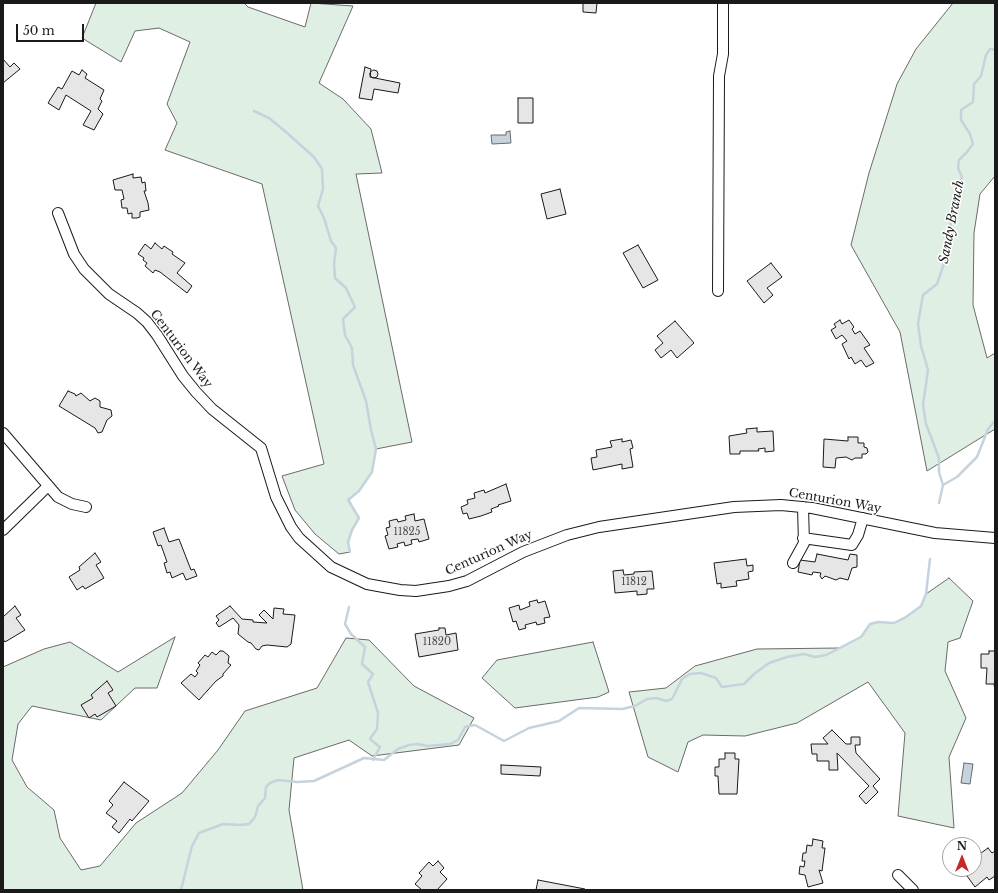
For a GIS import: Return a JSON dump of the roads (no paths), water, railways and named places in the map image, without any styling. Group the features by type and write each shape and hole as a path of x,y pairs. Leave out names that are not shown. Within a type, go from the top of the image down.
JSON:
{"street":[{"path":"718,291 719,76 723,54 723,3"},
{"name":"Centurion Way","path":"58,213 71,249 84,269 109,294 137,313 147,322 183,376 196,392 212,408 261,448 276,497 295,532 331,567 362,582 400,590 434,589 467,581 542,544 599,527 734,507 781,505 803,507 935,533 995,538"},
{"path":"3,433 58,497 72,504 86,507"},
{"path":"3,530 48,486"},
{"path":"793,563 804,543 803,507"},
{"path":"804,538 852,545 858,535 863,518"},
{"path":"898,875 913,890"}],"waterway":[{"name":"Sandy Branch","path":"939,503 943,485 939,472 939,458 926,424 923,405 928,370 921,346 918,324 923,295 937,284 950,246 951,216 962,177 958,168 959,160 973,144 970,134 961,120 961,110 973,102 974,84 981,76 986,55 990,49 995,50"},
{"path":"254,111 269,118 286,132 314,157 322,169 323,189 318,206 324,218 331,241 336,248 334,264 335,278 346,288 355,307 343,319 345,335 352,348 353,365 366,401 376,449 372,472 359,491 348,500 359,518 352,530 348,542 350,552"},
{"path":"943,485 957,477 977,457 988,429 995,421"},
{"name":"Sandy Branch","path":"181,890 192,846 199,833 223,824 249,824 255,817 258,806 265,798 266,787 270,783 278,780 297,782 314,781 364,758 384,760 398,749 409,745 418,744 427,746 450,744 458,740 465,727 475,725 504,741 529,728 559,721 579,708 622,709 635,706 647,699 656,698 666,701 672,699 682,679 690,674 701,673 716,678 722,687 744,684 754,674 769,663 787,657 804,654 815,657 826,655 861,637 870,624 878,622 894,623 906,617 921,606 926,594 930,559"},
{"path":"349,607 345,624 351,634 365,647 362,664 373,674 368,682 378,713 377,729 370,739 380,747 373,760"}]}
